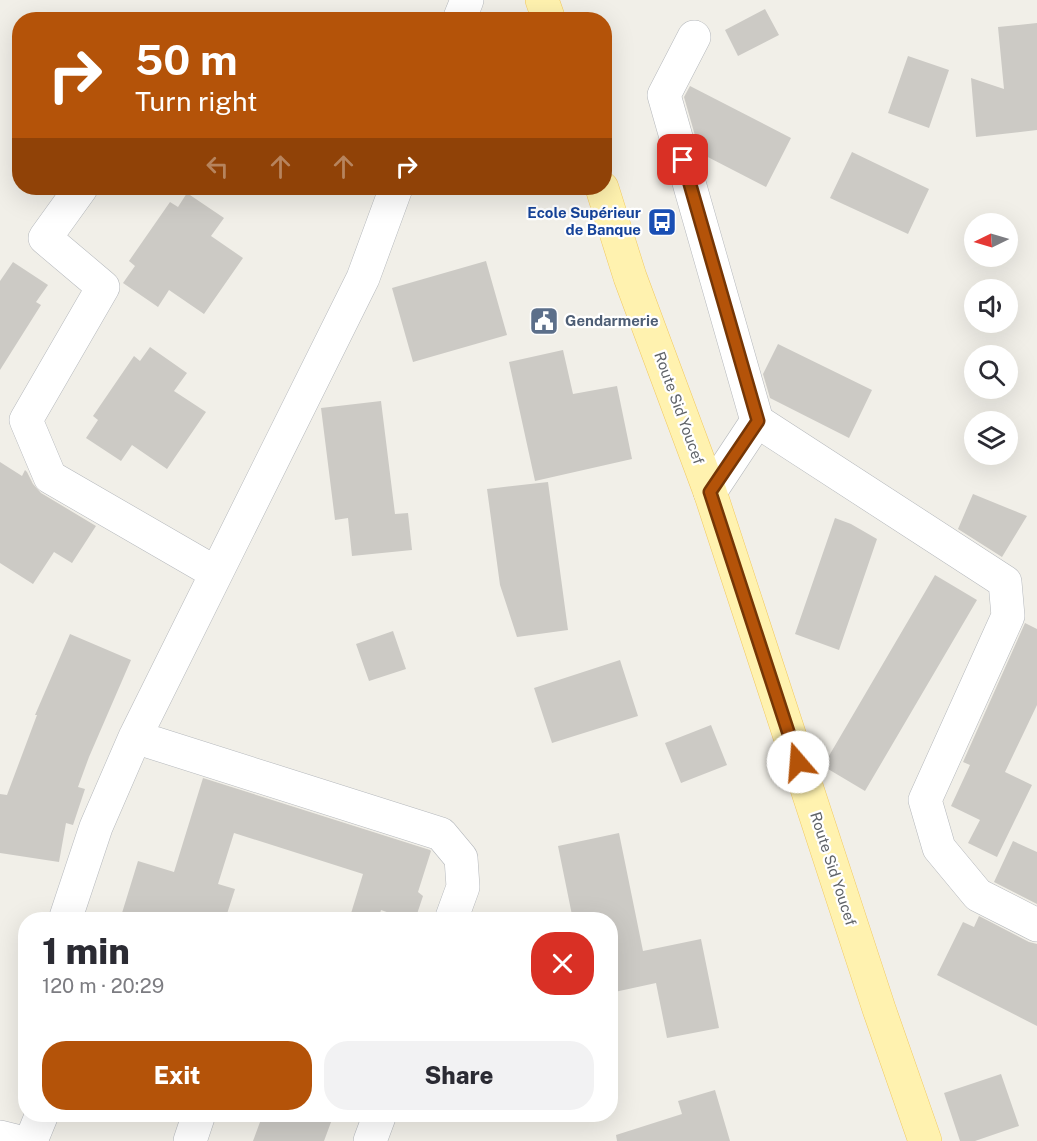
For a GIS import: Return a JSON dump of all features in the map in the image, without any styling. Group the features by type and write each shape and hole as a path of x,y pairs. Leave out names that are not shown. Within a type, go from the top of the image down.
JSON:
{"main road":[{"name":"Route Sid Youcef","path":"604,195 630,277 710,492 879,1009 925,1141"}],"street":[{"path":"694,37 664,95 758,421 1005,582 1008,616 925,800 939,848 978,895 1037,925"},
{"path":"76,195 45,238 103,287 26,420 50,477 216,573"},
{"path":"68,912 96,827 135,737 363,278 393,195"},
{"path":"710,492 758,421"},
{"path":"135,737 441,834 461,858 463,887 455,912"},
{"path":"31,1141 39,1122"},
{"path":"190,1141 196,1122"},
{"path":"370,1141 377,1122"},
{"path":"0,1137 16,1141"}],"building":[{"path":"765,9 779,35 738,56 725,30"},
{"path":"1037,23 1037,130 976,137 971,78 1004,89 998,27"},
{"path":"908,56 949,70 929,128 888,113"},
{"path":"690,86 791,138 766,187 700,153 684,97"},
{"path":"852,152 929,189 908,234 830,198"},
{"path":"186,195 190,195 224,218 211,236 243,258 204,314 169,290 158,307 123,283 135,266 129,261 170,202 178,207"},
{"path":"486,261 507,335 413,362 392,288"},
{"path":"13,262 48,285 36,302 41,305 0,370 0,281"},
{"path":"778,344 872,390 849,438 770,398 763,374"},
{"path":"150,347 187,373 174,391 206,412 167,469 132,445 121,461 86,438 98,420 93,416 134,356 140,361"},
{"path":"563,350 573,394 617,386 632,459 535,481 509,362"},
{"path":"381,401 395,514 408,513 412,550 352,556 348,518 335,520 321,408"},
{"path":"0,462 22,476 25,470 41,493 96,526 72,563 54,552 33,584 0,563"},
{"path":"548,482 568,630 517,637 500,585 487,489"},
{"path":"973,494 1027,516 1002,557 958,529"},
{"path":"835,518 877,539 839,650 795,634"},
{"path":"935,575 977,600 865,791 823,766"},
{"path":"1025,623 1037,629 1037,705 1005,772 1032,785 997,857 968,843 980,820 951,806 970,765 963,762"},
{"path":"393,631 406,669 369,681 356,644"},
{"path":"70,634 131,660 78,787 85,789 73,825 66,823 59,862 0,853 0,794 7,795 37,715 35,715"},
{"path":"620,660 638,716 552,743 534,688"},
{"path":"711,725 727,765 681,783 665,743"},
{"path":"203,778 431,851 418,892 423,896 418,912 381,910 380,912 351,912 363,874 234,833 218,884 235,889 228,912 122,912 138,861 174,872"},
{"path":"619,833 643,951 701,939 719,1028 667,1038 656,983 618,991 618,912 571,912 558,846"},
{"path":"1013,841 1037,852 1037,904 994,882"},
{"path":"979,916 1037,944 1037,1026 937,975 963,922 974,927"},
{"path":"1001,1074 1019,1126 975,1141 960,1141 944,1093"},
{"path":"715,1090 730,1141 617,1141 616,1135 682,1114 678,1101"},
{"path":"260,1122 331,1122 324,1141 253,1141"}],"place":[{"name":"Ecole Supérieur de Banque","path":"662,222"},
{"name":"Gendarmerie","path":"544,321"}],"route":[{"path":"683,160 758,421 710,492 798,762"}]}
